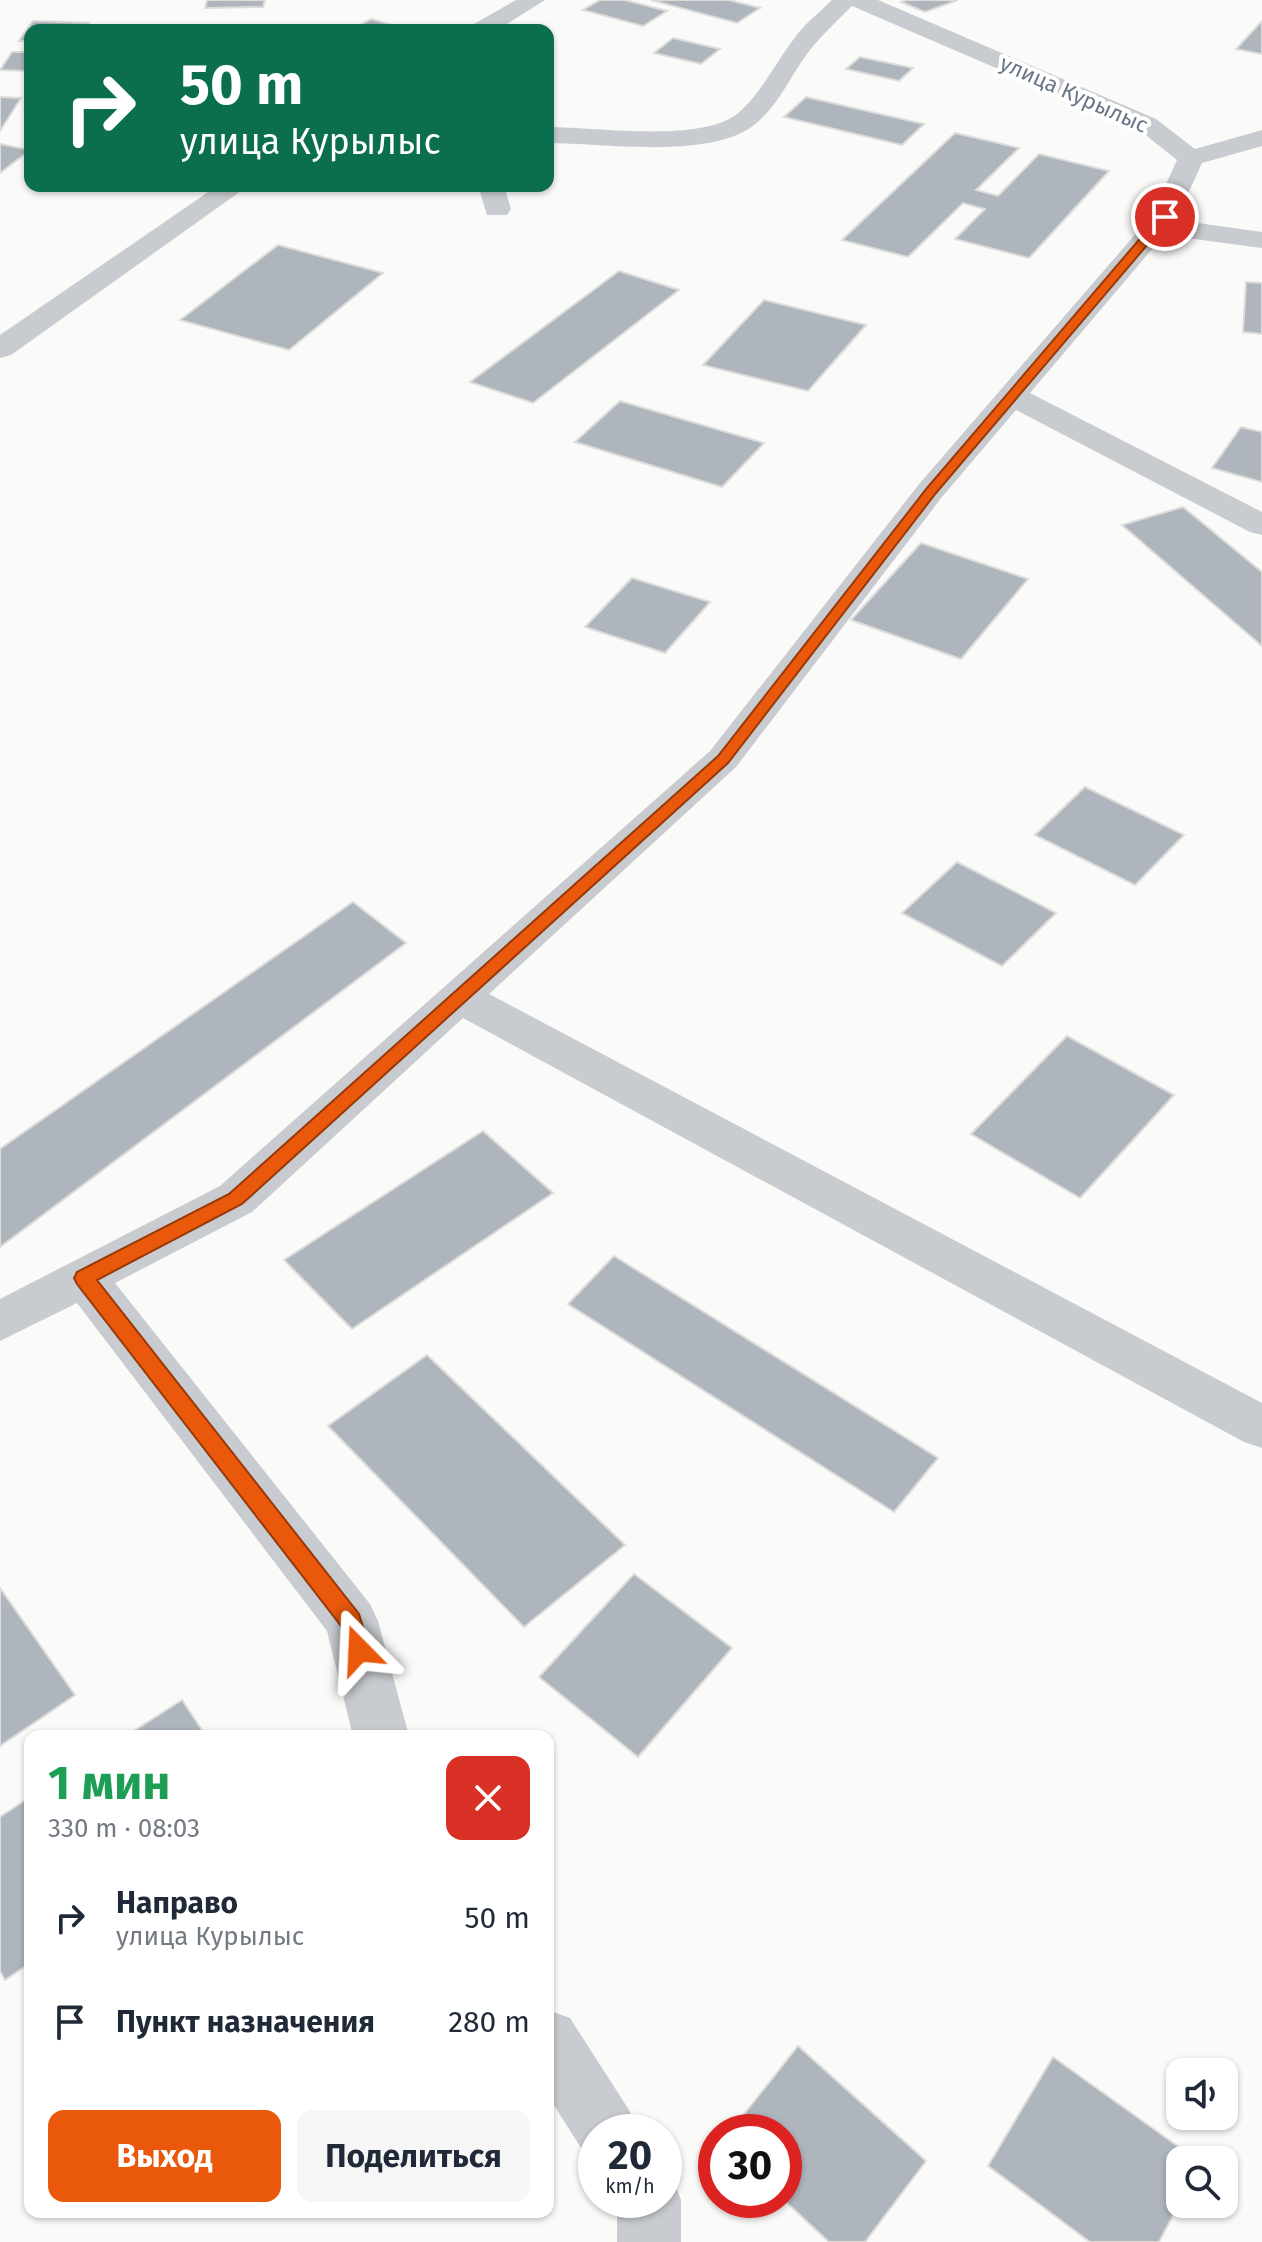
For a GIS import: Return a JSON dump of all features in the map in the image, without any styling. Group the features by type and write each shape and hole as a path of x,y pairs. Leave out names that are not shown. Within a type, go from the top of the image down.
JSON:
{"street":[{"path":"491,24 533,0"},
{"path":"554,135 600,135 659,141 720,132 745,120 764,99 804,41 845,0"},
{"name":"улица Курылыс","path":"858,0 1147,124 1191,158"},
{"path":"0,1321 236,1199 723,759 931,490 1165,217 1191,158 1262,138"},
{"path":"0,349 226,192"},
{"path":"1157,226 1262,240"},
{"path":"1012,396 1262,525"},
{"path":"459,997 1262,1427"},
{"path":"84,1278 351,1621 379,1730"},
{"path":"554,2049 595,2114"},
{"path":"649,2218 649,2242"}],"building":[{"path":"207,0 265,0 263,7 205,8"},
{"path":"600,0 625,0 667,11 643,26 583,10"},
{"path":"651,0 729,0 760,8 737,23"},
{"path":"958,0 925,12 901,2"},
{"path":"371,19 388,24 362,24"},
{"path":"33,21 89,23 88,24 31,24"},
{"path":"1262,21 1262,54 1236,49"},
{"path":"673,38 720,49 701,64 654,53"},
{"path":"12,52 24,52 24,71 0,70"},
{"path":"860,57 913,68 899,81 846,69"},
{"path":"0,97 21,98 0,131"},
{"path":"806,97 924,124 902,145 784,117"},
{"path":"955,133 1019,148 976,190 998,196 1039,154 1109,171 1029,258 955,239 985,209 963,203 908,257 842,240"},
{"path":"0,144 24,149 24,155 0,173"},
{"path":"278,245 383,273 289,350 180,320"},
{"path":"619,271 679,290 533,403 470,382"},
{"path":"1246,282 1262,283 1262,334 1243,332"},
{"path":"764,300 866,325 808,391 703,365"},
{"path":"620,401 764,443 722,487 575,442"},
{"path":"1241,427 1262,432 1262,482 1212,468"},
{"path":"1183,507 1262,572 1262,646 1122,525"},
{"path":"921,543 1028,579 961,659 851,620"},
{"path":"632,578 710,602 665,653 585,627"},
{"path":"1085,787 1184,835 1135,885 1035,835"},
{"path":"957,862 1056,913 1002,966 902,913"},
{"path":"353,902 406,943 0,1247 0,1149"},
{"path":"1067,1036 1174,1095 1080,1198 971,1134"},
{"path":"483,1131 553,1193 352,1329 284,1260"},
{"path":"614,1256 938,1458 894,1512 568,1304"},
{"path":"427,1355 625,1545 524,1627 328,1426"},
{"path":"634,1574 732,1648 638,1757 539,1677"},
{"path":"0,1588 75,1695 0,1746"},
{"path":"182,1700 202,1730 135,1730"},
{"path":"24,1801 24,1967 5,1980 0,1971 0,1817"},
{"path":"798,2046 926,2161 865,2242 829,2242 802,2217 802,2114 744,2114"},
{"path":"1053,2057 1177,2146 1166,2146 1166,2218 1172,2218 1159,2242 1090,2242 988,2166"}],"route":[{"path":"359,1650 351,1621 84,1278 236,1199 723,759 931,490 1165,217"}]}
